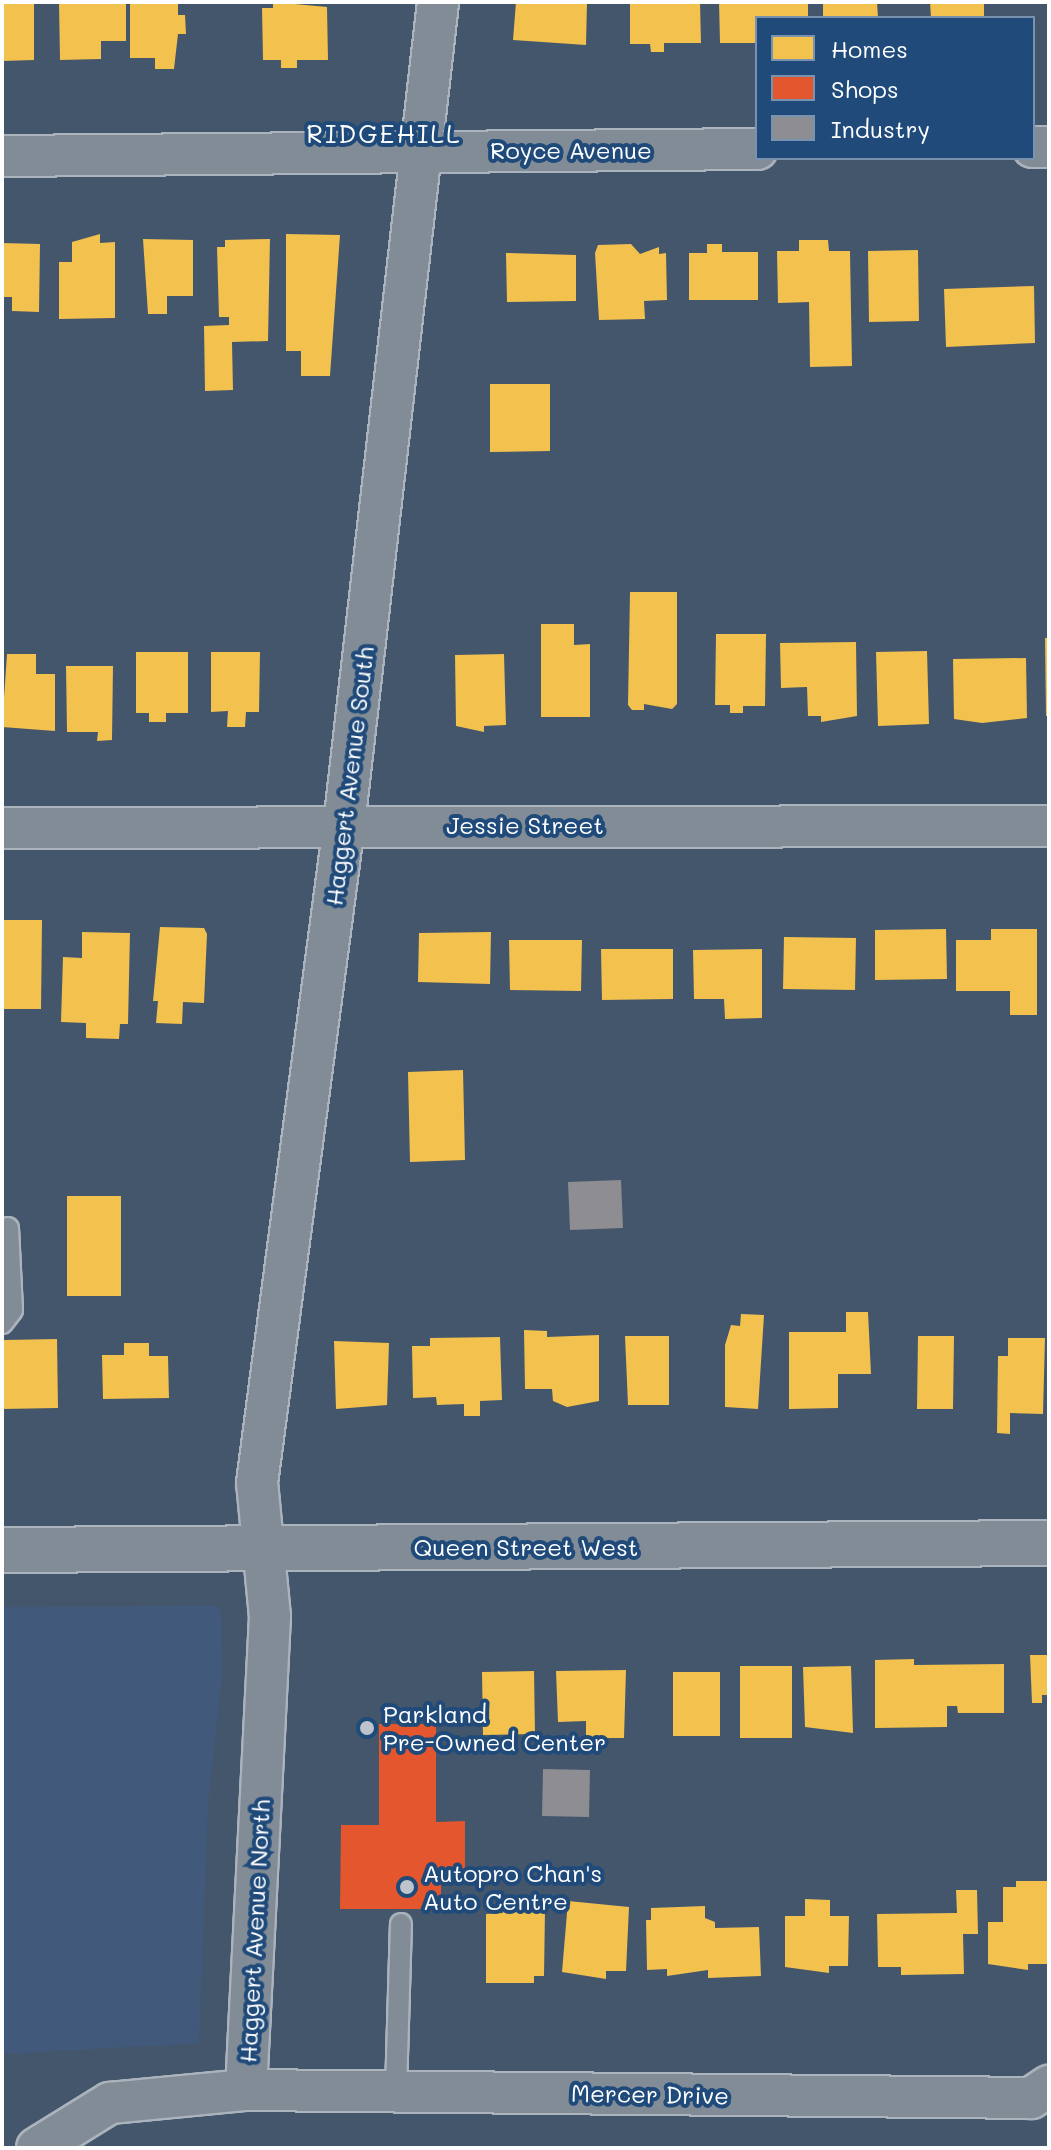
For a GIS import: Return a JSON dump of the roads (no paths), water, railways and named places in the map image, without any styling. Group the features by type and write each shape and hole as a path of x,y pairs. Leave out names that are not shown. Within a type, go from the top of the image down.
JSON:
{"main road":[{"name":"Queen Street West","path":"2,1550 1049,1543"}],"street":[{"name":"Haggert Avenue South","path":"264,1550 257,1483 344,825 438,2"},
{"name":"Royce Avenue","path":"2,156 755,149"},
{"name":"Jessie Street","path":"2,828 1049,826"},
{"name":"Haggert Avenue North","path":"37,2148 110,2103 246,2090 270,1617 264,1550"},
{"name":"Mercer Drive","path":"246,2090 1031,2098 1049,2086"}],"lane":[{"path":"2,1323 12,1310 8,1228"},
{"path":"396,2091 401,1924"}],"place":[{"name":"Parkland Pre-Owned Center","path":"367,1728"},
{"name":"Autopro Chan's Auto Centre","path":"407,1887"}],"district":[{"name":"RIDGEHILL","path":"384,134"}]}
